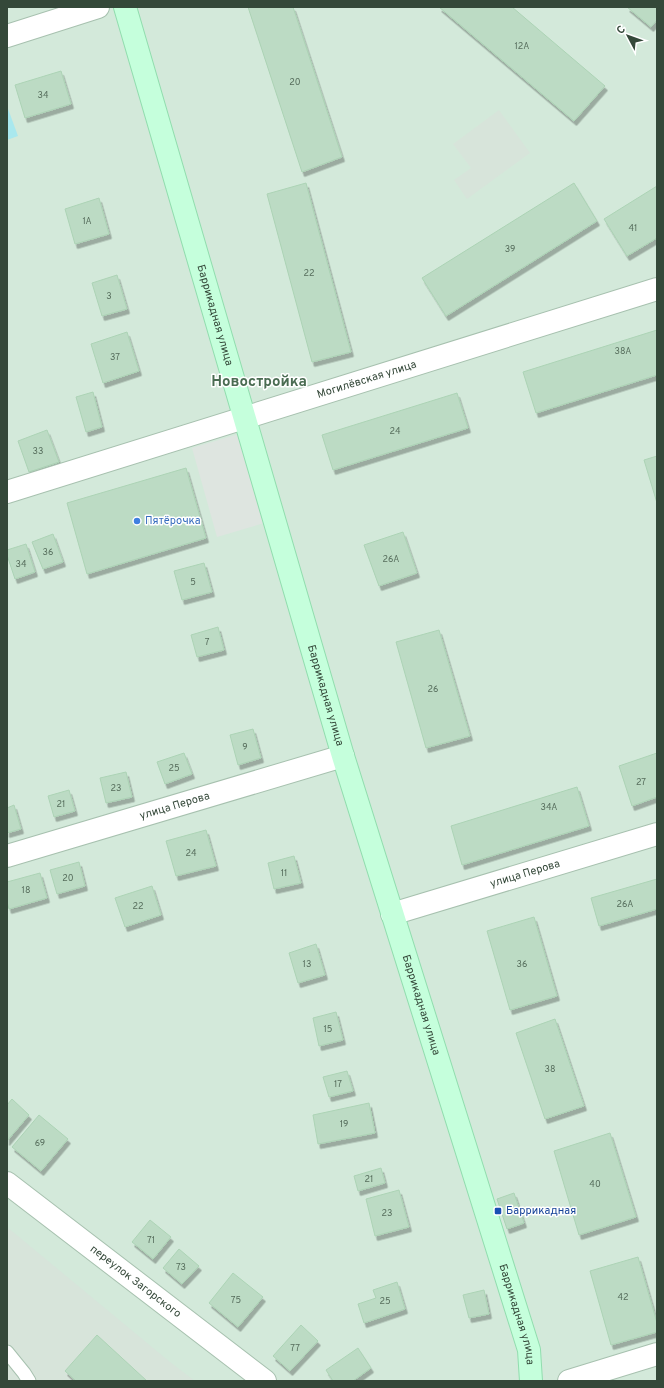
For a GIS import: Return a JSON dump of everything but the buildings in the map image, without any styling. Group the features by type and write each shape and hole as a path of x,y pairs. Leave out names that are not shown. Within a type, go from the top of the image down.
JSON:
{"main road":[{"name":"Баррикадная улица","path":"125,7 343,756 529,1350 531,1381"}],"street":[{"path":"7,36 98,7"},
{"name":"Могилёвская улица","path":"7,492 657,289"},
{"name":"улица Перова","path":"7,856 343,756"},
{"name":"улица Перова","path":"392,914 657,834"},
{"name":"переулок Загорского","path":"7,1183 265,1381"},
{"path":"569,1381 657,1354"}],"lane":[{"path":"7,1352 29,1381"}],"shaded area":[{"path":"7,7 657,7 657,1381 7,1381"},
{"path":"7,106 18,136 7,140"},
{"path":"499,110 530,153 467,199 454,180 471,168 453,144"},
{"path":"239,434 264,523 217,537 192,448"},
{"path":"7,1227 170,1362 195,1381 7,1381"}],"place":[{"name":"Пятёрочка","path":"137,521"},
{"name":"Баррикадная","path":"498,1211"}],"district":[{"name":"Новостройка","path":"259,382"}]}
